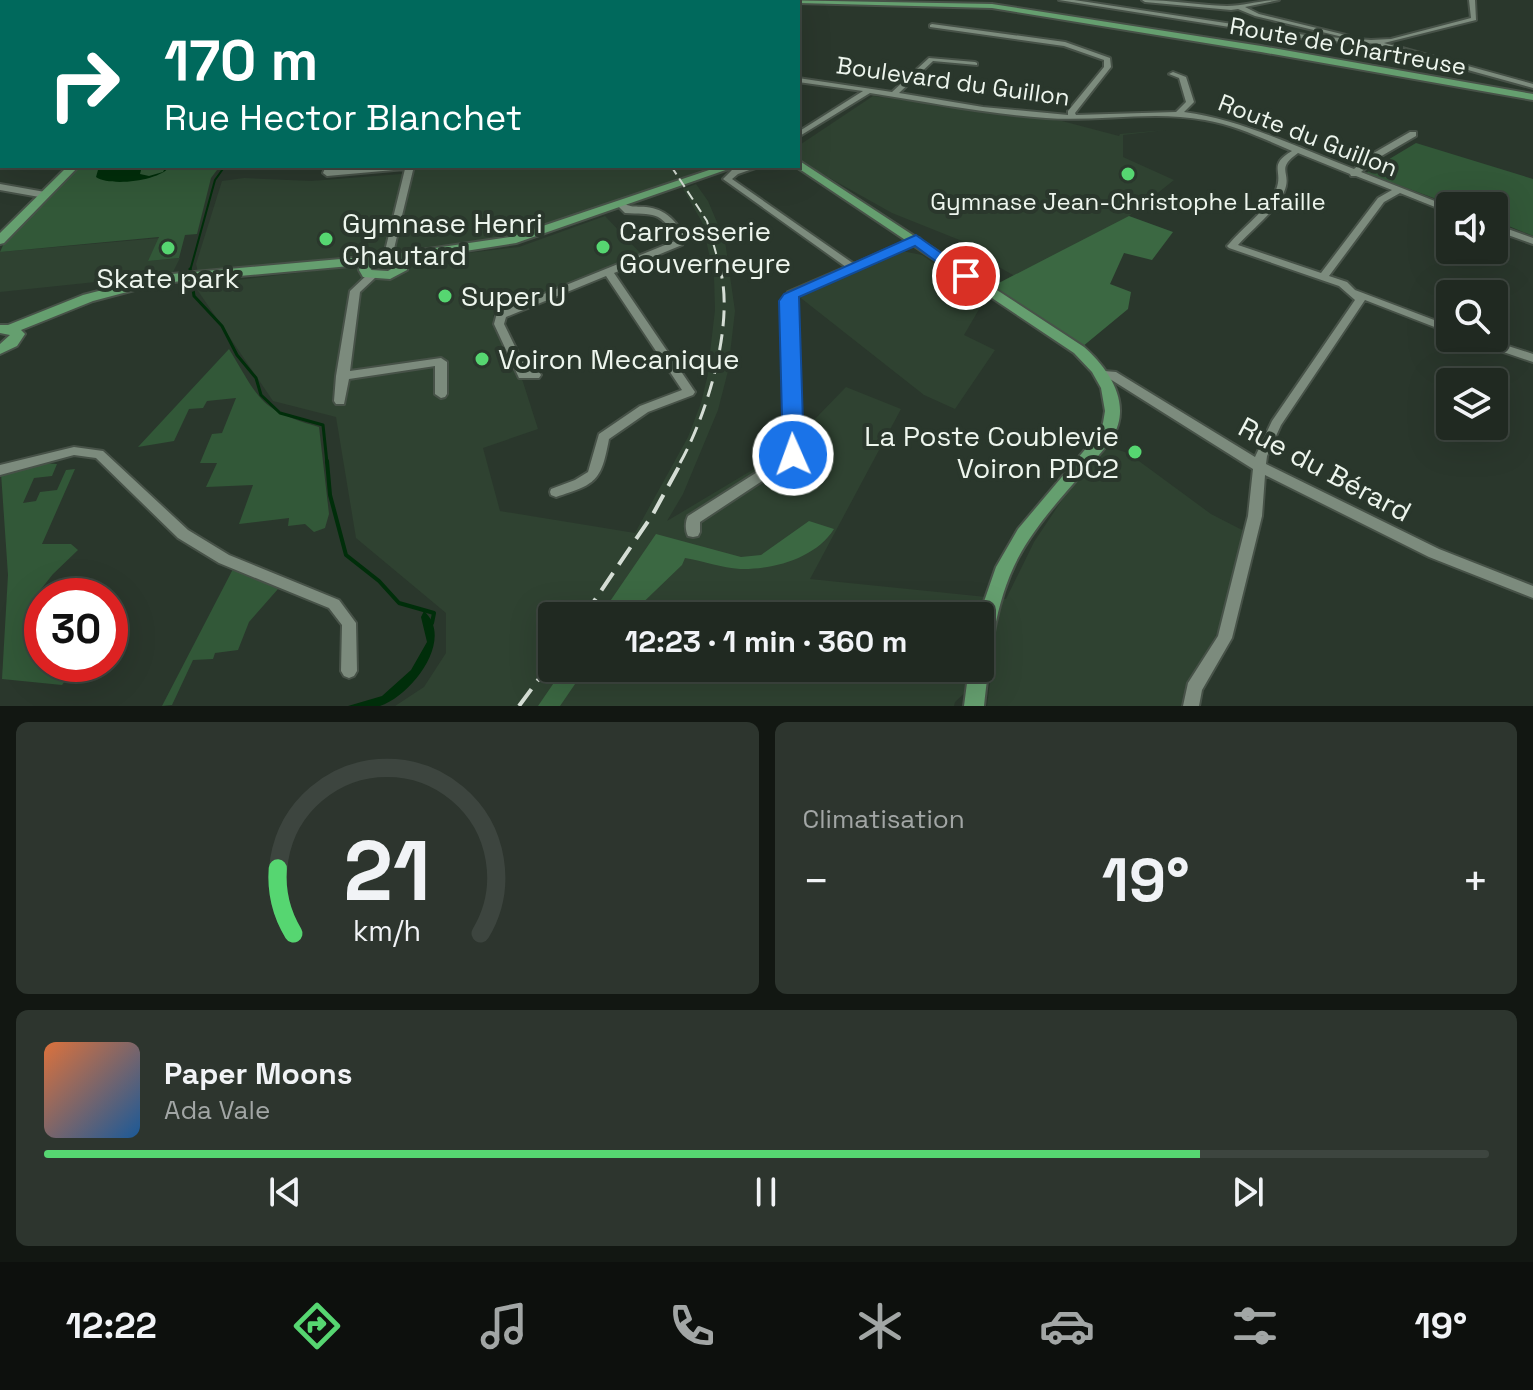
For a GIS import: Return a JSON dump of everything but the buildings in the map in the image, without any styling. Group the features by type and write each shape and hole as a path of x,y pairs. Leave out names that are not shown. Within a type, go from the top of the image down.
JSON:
{"main road":[{"name":"Route de Chartreuse","path":"800,1 873,5 979,4 1533,97"},
{"path":"800,167 897,232 916,240 1079,350 1104,375 1113,400 1111,425 1023,536 1005,565 992,602"},
{"path":"0,240 65,168"},
{"path":"0,232 72,168"},
{"path":"370,269 398,260 529,239 726,168"},
{"path":"0,350 9,332 107,297 190,279 336,268 370,269 390,275 398,260"},
{"path":"974,706 977,682"}],"street":[{"path":"1062,0 1312,38 1371,42 1391,41 1474,19 1472,0"},
{"path":"1145,0 1241,8 1532,86"},
{"path":"1241,8 1276,0"},
{"path":"932,26 1065,44 1108,59 1107,67 1071,113 1074,118"},
{"path":"893,95 931,59 975,64"},
{"path":"1173,74 1182,77 1190,102 1179,113"},
{"name":"Boulevard du Guillon","path":"800,80 858,87 867,92 1074,118 1150,113"},
{"path":"800,134 867,92"},
{"name":"Route du Guillon","path":"1150,113 1179,113 1229,123 1295,152 1436,205"},
{"path":"1354,174 1375,156 1413,134"},
{"path":"1295,152 1283,158 1280,165 1283,184 1278,195 1232,246 1323,277 1436,325"},
{"path":"329,170 369,168"},
{"path":"398,260 409,168"},
{"path":"750,168 735,172 727,179 852,267"},
{"path":"0,187 41,195"},
{"path":"1323,277 1381,200 1399,191"},
{"path":"535,375 523,375 498,318 679,243 681,238 667,216 657,209 628,211 621,205"},
{"path":"1508,232 1533,241"},
{"path":"693,532 693,520 793,455 788,301 792,294 916,240"},
{"path":"340,401 355,291 370,269"},
{"path":"556,492 592,479 597,472 603,437 644,409 689,392 609,273"},
{"path":"1191,706 1194,688 1225,638 1255,516 1259,466 1276,424 1315,364 1359,306 1360,300 1355,293"},
{"path":"1508,350 1533,358"},
{"path":"342,376 441,362 441,394"},
{"name":"Rue du Bérard","path":"1104,375 1112,375 1259,466 1434,553 1533,592"},
{"path":"0,470 74,451 99,454 183,534 224,559 334,604 349,623 349,671"}],"shaded area":[{"path":"873,96 1062,121 1119,136 1120,134 1166,130 1123,135 1123,157 1174,180 1129,216 1128,224 1027,279 1013,275 974,253 982,249 892,213 801,162 800,145"},
{"path":"1416,143 1533,179 1533,236 1508,226 1508,192 1436,192 1436,199 1366,173"},
{"path":"78,168 218,168 211,178 197,234 185,235 179,258 148,261 159,237 0,252 5,241"},
{"path":"102,168 142,168 140,174 149,176 163,172 146,179 123,182 96,177"},
{"path":"415,168 708,168 588,212 500,239 198,273 196,264 222,181 244,178 311,181 414,173"},
{"path":"696,184 708,201 725,241 735,311 728,371 718,410 683,494 667,521 784,451 846,387 901,409 810,579 1006,599 1034,542 1080,473 1109,447 1128,453 1211,514 1244,531 1230,603 1189,682 1182,706 987,706 990,682 994,682 994,602 538,602 538,682 976,682 954,706 395,706 424,687 446,653 446,613 356,538 336,417 273,401 194,285 519,247 605,216 644,257 493,315 523,382 538,429 483,448 500,511 635,533 688,437 707,378 715,310 714,276 702,222 683,189"},
{"path":"1129,216 1173,232 1152,260 1124,253 1110,284 1131,292 1128,309 1082,347 991,287"},
{"path":"160,238 148,261 180,258 172,274 0,292 0,252"},
{"path":"902,251 922,255 985,299 964,335 995,350 955,409 924,395 797,295"},
{"path":"229,349 263,401 284,415 319,427 329,514 325,528 314,532 305,524 288,526 289,518 239,524 253,485 206,487 217,463 200,463 212,434 222,433 236,398 207,401 203,408 189,409 174,441 138,447"},
{"path":"40,463 57,464 52,476 34,478 23,503 36,501 40,492 57,490 66,470 75,469 42,544 71,544 78,550 50,578 24,578 24,681 2,679 8,575 1,473"},
{"path":"809,521 834,529 805,555 766,567 740,569 685,558 682,565 644,602 610,602 656,534 741,557 761,555"},
{"path":"233,569 278,589 249,622 238,650 215,653 213,659 193,660 172,705 162,706"},
{"path":"424,611 432,623 435,636 426,665 416,678 405,690 380,706 348,706 382,696 411,670 427,642 421,617"},
{"path":"32,682 64,682 62,685"},
{"path":"554,682 576,682 560,706 538,706"}],"waterway":[{"path":"190,270 215,180 224,168"},
{"path":"190,270 194,296 222,326 237,355 256,378 261,395 280,413 323,425 327,463"},
{"path":"327,461 330,495 346,555 379,581 399,603 434,613 432,623"}],"railway":[{"path":"672,168 707,221 721,271"},
{"path":"680,463 700,420 716,368 724,315 720,269"},
{"path":"593,602 653,514 682,461"},
{"path":"519,706 538,680"}],"place":[{"name":"Gymnase Jean-Christophe Lafaille","path":"1128,174"},
{"name":"Gymnase Henri Chautard","path":"326,239"},
{"name":"Carrosserie Gouverneyre","path":"603,247"},
{"name":"Skate park","path":"168,248"},
{"name":"Super U","path":"445,296"},
{"name":"Voiron Mecanique","path":"482,359"},
{"name":"La Poste Coublevie Voiron PDC2","path":"1135,452"}],"route":[{"path":"793,455 788,301 792,294 916,240 966,276"}]}
